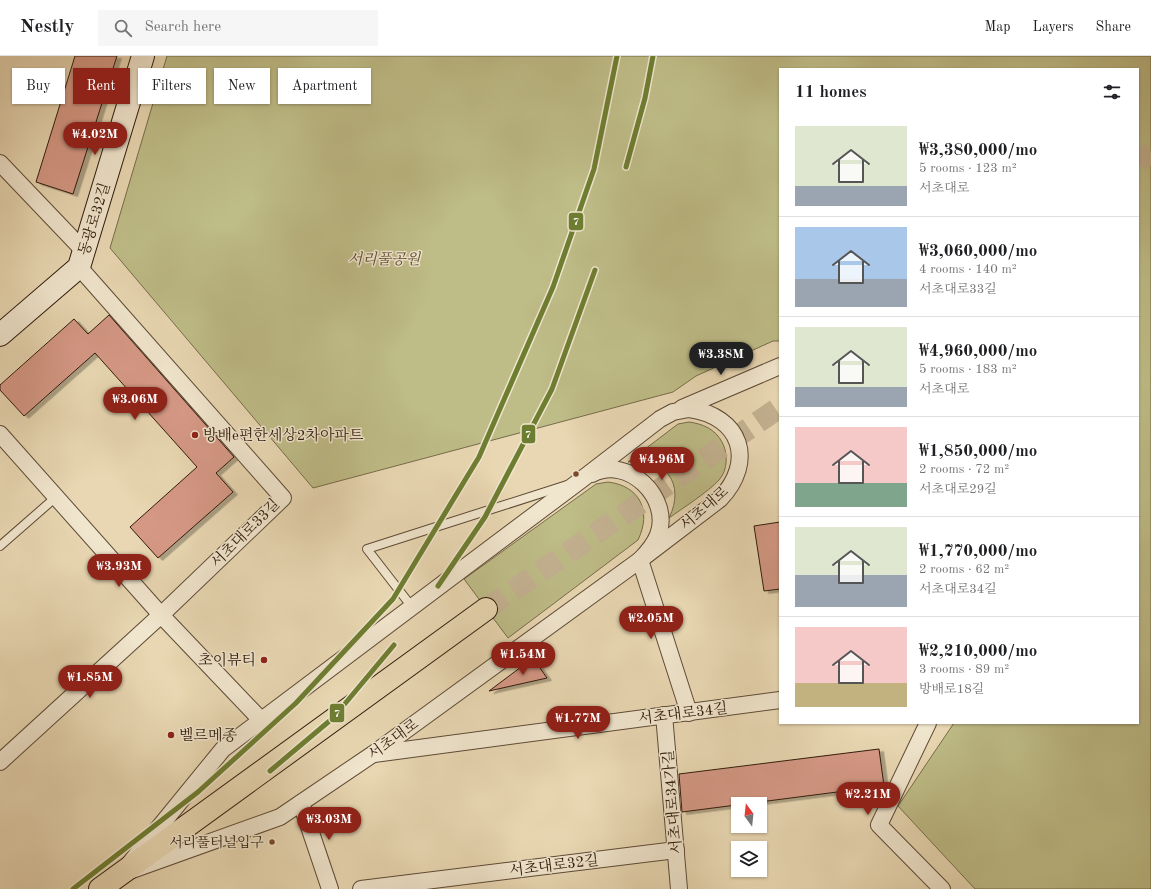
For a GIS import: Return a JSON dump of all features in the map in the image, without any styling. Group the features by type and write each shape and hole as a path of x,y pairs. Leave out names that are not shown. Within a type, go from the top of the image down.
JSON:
{"main road":[{"name":"서초대로","path":"100,889 486,609"}],"street":[{"name":"동광로32길","path":"82,259 142,56"},
{"path":"0,163 82,259 0,335"},
{"name":"서초대로33길","path":"82,259 283,498 161,615"},
{"path":"673,412 779,366"},
{"name":"서초대로","path":"689,409 704,411 719,417 730,428 737,442 740,458 738,473 731,487 720,498 640,560 372,754 280,817 121,874 223,748 581,480 660,419 673,412 689,409"},
{"path":"0,434 161,615 262,720"},
{"name":"서초대로","path":"581,480 594,473 610,470 625,472 639,479 651,490 658,503 661,519 659,534 651,548 640,560"},
{"path":"640,560 689,713"},
{"path":"0,762 161,615"},
{"name":"서초대로34길","path":"372,754 779,700"},
{"name":"서초대로34가길","path":"664,715 680,889"},
{"path":"928,724 880,825 942,889"},
{"path":"301,803 330,889"},
{"name":"서초대로32길","path":"361,889 676,850"}],"lane":[{"name":"서초대로","path":"412,607 367,549 581,480"},
{"path":"0,546 56,497"}],"green space":[{"name":"서리풀공원","path":"167,56 1151,56 1151,889 975,889 898,806 953,724 1139,724 1139,68 779,68 779,341 773,341 696,376 673,392 313,488 110,248 153,104 206,104 206,68 163,68"},
{"path":"689,422 699,424 712,430 719,437 724,446 726,456 724,471 719,480 709,490 669,518 674,506 675,494 669,475 662,468 652,463 641,461 628,462 678,424"},
{"path":"608,482 619,484 628,489 635,494 640,502 644,519 638,540 508,638 464,579 596,484"}],"building":[{"path":"75,56 117,56 113,68 73,68 73,104 102,104 73,194 36,182 60,104 65,104 65,88"},
{"name":"방배e편한세상2차아파트","path":"109,315 234,457 216,473 233,492 158,558 130,527 197,467 95,353 24,416 0,390 0,385 74,319 88,334"},
{"path":"779,522 779,589 764,591 754,526"},
{"path":"533,658 547,678 489,691"},
{"path":"879,749 884,786 767,801 767,797 731,797 731,806 682,812 679,774"}],"tunnel":[{"path":"1139,160 1151,152"},
{"path":"486,609 779,408"}],"transit line":[{"name":"7","path":"73,889 198,792 296,703 393,599 479,457 553,287 594,169 617,56"},
{"name":"7","path":"626,167 645,98 653,56"},
{"name":"7","path":"438,586 485,517 552,389 595,270"},
{"name":"7","path":"270,771 333,718 394,645"}],"place":[{"name":"방배e편한세상2차아파트","path":"195,435"},
{"name":"초이뷰티","path":"264,660"},
{"name":"벨르메종","path":"171,735"},
{"name":"서리풀터널입구","path":"272,842"}]}
